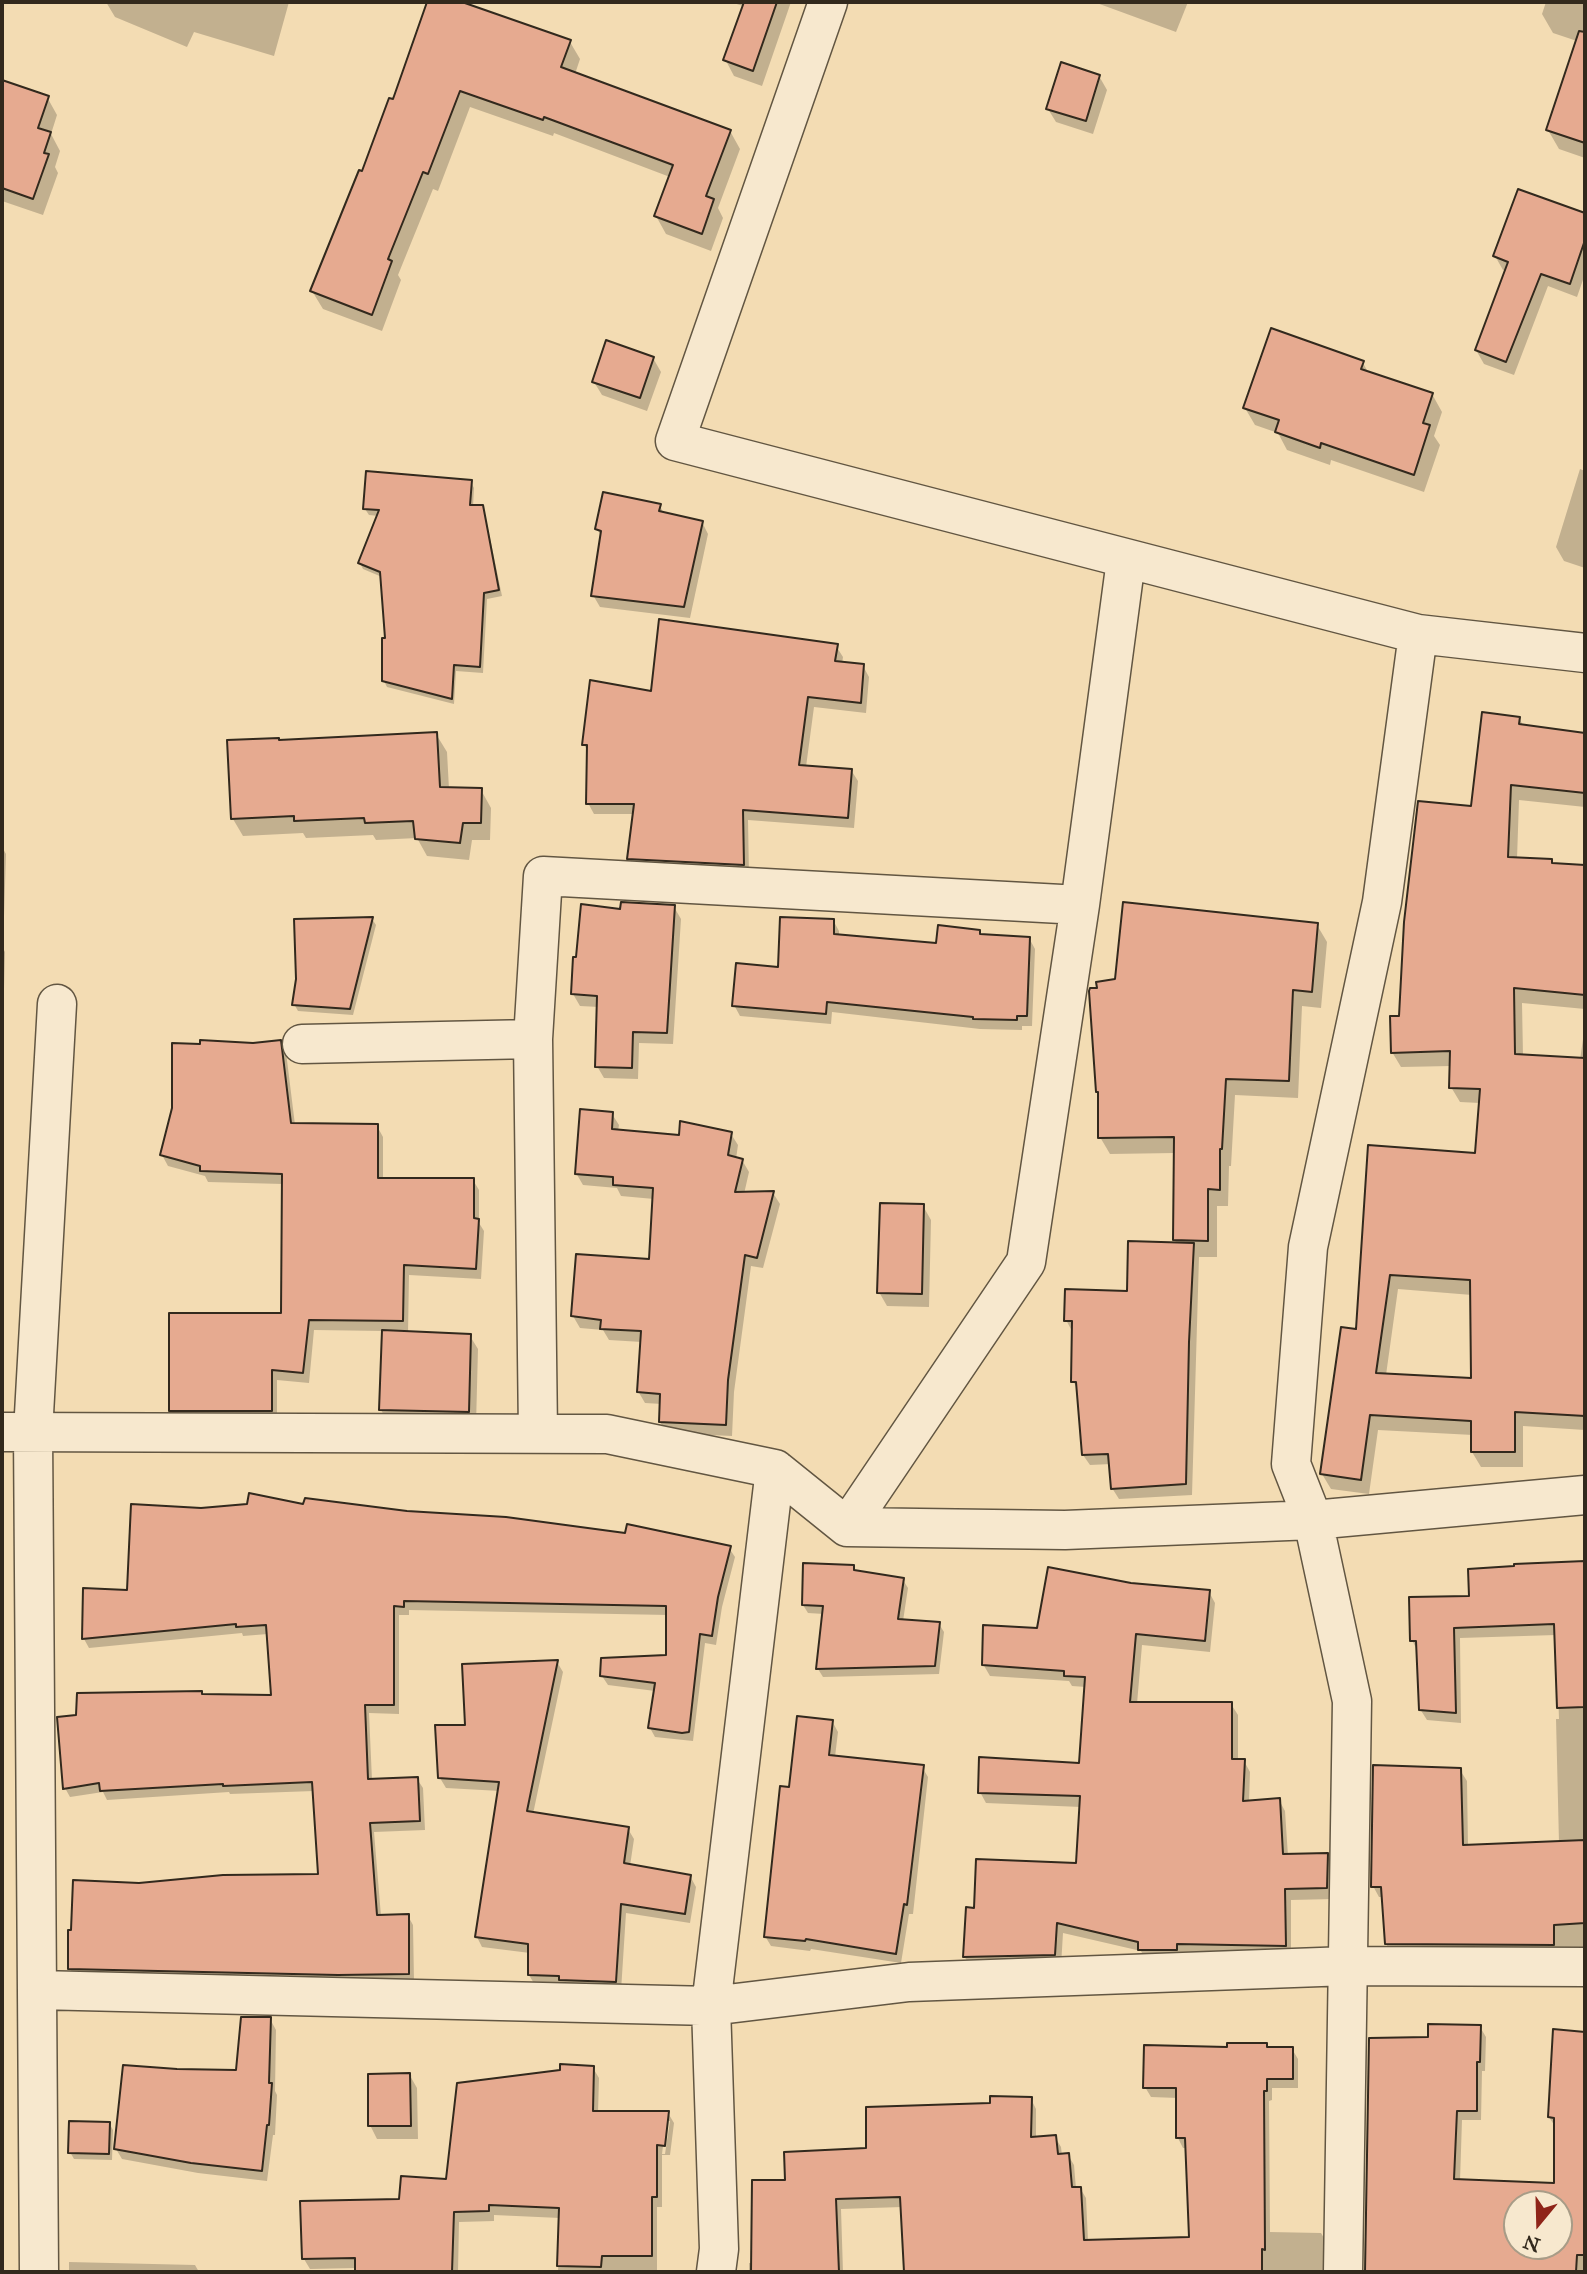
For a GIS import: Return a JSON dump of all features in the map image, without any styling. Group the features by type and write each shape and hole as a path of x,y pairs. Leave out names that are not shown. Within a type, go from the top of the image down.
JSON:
{"street":[{"path":"828,2 675,441 1418,635 1585,653"},
{"path":"847,1527 1026,1262 1080,905 1126,560"},
{"path":"1343,2272 1352,1701 1313,1520 1291,1464 1308,1247 1382,902 1418,635"},
{"path":"538,1433 533,1039 543,876 1080,905"},
{"path":"39,2272 37,1990 17,1432 57,1004"},
{"path":"302,1044 533,1039"},
{"path":"17,1432 607,1434 775,1469 847,1527 1065,1530 1313,1520 1585,1495"},
{"path":"716,2272 719,2249 711,2006 775,1469"},
{"path":"37,1990 711,2006 909,1982 1348,1966 1585,1967"}],"building":[{"path":"427,2 462,2 571,40 561,67 731,130 706,196 714,199 702,234 654,216 673,165 544,117 543,120 460,91 428,174 423,172 388,259 392,261 372,315 310,291 359,170 362,171 389,98 393,99"},
{"path":"744,2 777,2 753,71 723,60"},
{"path":"1579,31 1585,32 1585,143 1546,130"},
{"path":"1061,62 1100,75 1086,121 1046,109"},
{"path":"2,80 49,96 38,128 51,132 44,153 49,154 33,199 2,188"},
{"path":"1518,189 1585,213 1585,240 1570,284 1541,274 1506,362 1475,350 1508,262 1493,256"},
{"path":"1271,328 1364,361 1361,369 1433,393 1423,423 1430,425 1414,475 1321,443 1320,448 1275,432 1279,420 1243,408"},
{"path":"606,340 654,357 640,398 592,382"},
{"path":"366,471 472,480 470,505 483,505 499,590 484,593 480,667 454,665 452,699 382,681 382,638 385,638 380,572 358,563 379,510 363,509"},
{"path":"603,492 661,504 659,511 703,521 684,607 591,596 601,531 595,529"},
{"path":"659,619 838,644 835,661 864,664 861,703 808,697 799,765 852,769 848,818 743,810 744,865 627,859 634,804 586,804 587,745 582,745 590,680 651,691"},
{"path":"1482,712 1520,717 1519,724 1585,733 1585,793 1511,785 1508,857 1552,859 1552,863 1585,865 1585,995 1514,988 1515,1054 1585,1058 1585,1416 1515,1412 1515,1452 1471,1452 1471,1421 1370,1415 1361,1480 1320,1474 1341,1327 1356,1329 1368,1145 1475,1153 1480,1089 1449,1088 1450,1051 1391,1053 1390,1016 1399,1016 1404,922 1418,801 1471,806","holes":["1390,1275 1470,1280 1471,1378 1376,1373"]},
{"path":"437,732 440,787 482,788 481,823 463,823 460,843 415,839 413,821 365,823 364,818 294,821 294,816 231,819 227,740"},
{"path":"621,902 675,905 667,1033 633,1032 632,1068 595,1067 597,996 571,994 581,904 620,909"},
{"path":"1123,902 1318,923 1312,992 1293,990 1289,1081 1226,1079 1220,1149 1220,1190 1208,1189 1208,1241 1173,1240 1174,1137 1098,1138 1098,1092 1089,991 1090,988 1097,988 1096,982 1115,979"},
{"path":"373,917 350,1009 292,1005 296,979 294,919"},
{"path":"780,917 834,919 834,934 936,943 938,925 980,930 980,934 1030,937 1027,1016 1017,1016 1017,1020 973,1019 827,1002 826,1014 732,1006 736,963 778,967"},
{"path":"200,1040 253,1043 281,1040 291,1123 378,1124 378,1178 474,1178 474,1218 479,1219 476,1269 404,1265 403,1321 309,1320 303,1373 272,1370 272,1411 169,1411 169,1313 281,1313 282,1174 200,1171 200,1166 160,1155 172,1108 172,1043 200,1044"},
{"path":"580,1109 613,1112 612,1129 679,1135 680,1121 732,1132 728,1155 743,1159 735,1192 774,1191 757,1258 745,1255 728,1380 726,1425 659,1422 660,1394 637,1392 641,1331 600,1329 601,1320 571,1316 576,1254 649,1259 653,1188 613,1185 613,1177 575,1174"},
{"path":"880,1203 924,1204 922,1294 877,1293"},
{"path":"1128,1241 1194,1243 1186,1484 1111,1489 1108,1454 1082,1455 1076,1382 1071,1382 1072,1321 1064,1321 1065,1289 1127,1291"},
{"path":"382,1330 471,1334 469,1412 379,1410"},
{"path":"249,1493 303,1504 305,1498 407,1511 506,1517 625,1533 627,1524 731,1546 718,1597 712,1636 700,1634 689,1732 648,1728 655,1683 600,1676 601,1658 666,1655 666,1606 404,1601 404,1607 394,1606 394,1705 365,1705 368,1779 418,1777 420,1821 370,1823 377,1915 409,1914 409,1974 68,1969 68,1930 71,1930 73,1880 139,1883 223,1875 318,1874 312,1782 100,1791 99,1783 63,1789 57,1717 76,1715 77,1693 202,1691 202,1694 271,1695 266,1625 236,1627 236,1624 82,1639 83,1588 127,1590 131,1504 201,1508 247,1504"},
{"path":"1585,1561 1585,1707 1557,1708 1554,1624 1454,1628 1456,1713 1419,1710 1416,1641 1410,1641 1409,1597 1469,1596 1468,1569"},
{"path":"803,1563 854,1565 854,1570 904,1578 898,1619 940,1622 935,1666 816,1669 823,1606 802,1605"},
{"path":"1048,1567 1131,1583 1210,1590 1205,1641 1136,1634 1130,1702 1232,1702 1232,1759 1245,1759 1243,1801 1280,1798 1283,1854 1328,1853 1327,1888 1285,1889 1286,1946 1177,1944 1177,1950 1138,1950 1138,1942 1057,1923 1055,1955 963,1957 966,1907 974,1908 976,1859 1076,1863 1080,1796 978,1793 979,1757 1079,1763 1085,1677 1064,1676 1064,1671 982,1665 983,1625 1037,1628"},
{"path":"558,1660 527,1811 629,1827 624,1863 691,1875 685,1914 621,1904 616,1982 559,1980 559,1976 528,1975 528,1944 475,1937 499,1782 438,1778 435,1725 465,1725 462,1664"},
{"path":"797,1716 833,1720 829,1755 924,1765 907,1905 904,1904 896,1954 806,1939 764,1937 780,1786 789,1787"},
{"path":"1373,1765 1461,1768 1463,1845 1585,1840 1585,1923 1554,1925 1554,1945 1385,1944 1381,1887 1371,1887"},
{"path":"241,2017 271,2017 269,2083 272,2083 262,2171 191,2163 114,2149 123,2065 236,2070"},
{"path":"1428,2024 1481,2025 1480,2062 1477,2062 1477,2111 1457,2111 1454,2179 1554,2183 1554,2118 1548,2117 1553,2029 1585,2032 1585,2232 1584,2255 1577,2255 1576,2272 1365,2272 1369,2038 1428,2037"},
{"path":"1227,2043 1267,2043 1267,2047 1293,2047 1293,2079 1267,2079 1267,2091 1264,2091 1265,2250 1262,2249 1262,2272 904,2272 900,2197 836,2199 839,2272 751,2272 752,2180 785,2180 784,2152 866,2148 866,2107 990,2103 990,2096 1032,2097 1031,2137 1056,2135 1058,2154 1069,2153 1072,2187 1081,2187 1084,2240 1189,2237 1185,2138 1176,2138 1176,2088 1143,2088 1144,2045 1227,2047"},
{"path":"560,2064 594,2066 593,2111 669,2111 665,2146 657,2145 657,2197 652,2197 652,2256 602,2256 601,2267 557,2266 559,2208 489,2205 489,2211 454,2212 452,2272 355,2272 355,2258 302,2259 300,2201 399,2199 401,2176 446,2179 457,2083 560,2070"},
{"path":"410,2073 411,2126 368,2126 368,2074"},
{"path":"69,2121 110,2122 109,2154 68,2153"}]}
